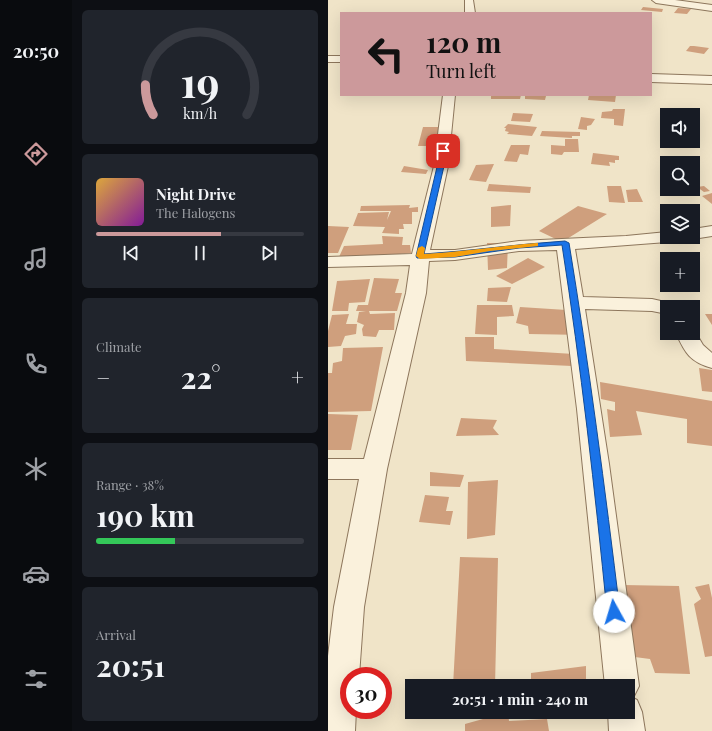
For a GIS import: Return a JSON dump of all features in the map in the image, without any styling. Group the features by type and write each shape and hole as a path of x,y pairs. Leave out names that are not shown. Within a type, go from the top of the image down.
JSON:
{"street":[{"path":"469,0 470,12"},
{"path":"656,0 712,8"},
{"path":"328,59 340,59"},
{"path":"652,78 712,80"},
{"path":"337,731 349,607 374,469 416,293 420,258 441,166 449,96"},
{"path":"700,233 712,231"},
{"path":"328,262 420,258 455,255 519,246 626,241 660,238"},
{"path":"565,243 575,303 602,509 621,679"},
{"path":"575,303 652,305 660,307"},
{"path":"689,340 698,355 712,361"},
{"path":"328,469 374,469"},
{"path":"626,719 627,731"}],"building":[{"path":"643,7 663,9 662,12 641,10"},
{"path":"678,8 691,9 687,14 674,13"},
{"path":"690,46 709,48 704,54 686,51"},
{"path":"491,96 521,96 520,99 491,99"},
{"path":"525,96 546,96 545,100 525,99"},
{"path":"589,96 616,96 615,102 588,100"},
{"path":"613,109 625,109 623,126 614,125 614,119 601,118 602,112 612,111"},
{"path":"513,113 533,114 530,122 511,121"},
{"path":"581,117 595,119 591,125 587,126 587,130 578,129"},
{"path":"508,124 537,127 532,136 507,134 509,132 505,131 506,128 504,128"},
{"path":"423,127 440,127 433,146 418,146"},
{"path":"542,131 580,132 580,136 572,136 572,138 540,136"},
{"path":"565,139 578,139 579,152 564,152 562,155 551,154 551,145 565,146"},
{"path":"511,145 530,145 528,155 520,154 517,162 504,161"},
{"path":"593,153 619,156 619,160 615,160 615,163 609,162 610,166 591,164"},
{"path":"494,164 486,182 469,180 476,165"},
{"path":"404,166 428,170 426,174 401,172"},
{"path":"489,184 531,187 530,193 487,191"},
{"path":"607,186 621,186 625,203 609,202"},
{"path":"704,186 710,191 704,192 700,189 700,187"},
{"path":"637,189 643,202 628,202 626,190"},
{"path":"712,193 712,204 702,196"},
{"path":"410,205 409,208 418,207 418,212 412,212 412,224 403,224 404,229 399,229 399,234 382,233 385,227 353,226 358,213 389,212 387,220 391,211 360,211 361,206"},
{"path":"511,205 510,226 491,227 491,207"},
{"path":"578,206 607,214 562,242 539,231"},
{"path":"328,226 349,227 338,253 328,253"},
{"path":"382,236 403,237 402,245 410,245 411,253 399,254 400,256 339,257 344,246 383,244"},
{"path":"487,243 508,243 507,268 488,270"},
{"path":"528,258 545,267 512,284 496,276"},
{"path":"374,278 399,279 395,293 402,293 397,311 369,311 370,314 395,313 394,330 379,330 376,337 363,336 362,329 364,325 357,322 359,312 366,311 356,311 358,305 368,305"},
{"path":"370,279 365,302 349,303 348,311 332,311 337,281"},
{"path":"511,287 507,302 487,301 488,288"},
{"path":"477,305 512,305 514,316 497,317 497,335 475,334"},
{"path":"520,307 582,311 584,335 529,334 528,326 516,323"},
{"path":"349,314 346,324 357,324 356,334 345,336 341,346 328,347 328,331 332,315"},
{"path":"705,314 712,314 712,325"},
{"path":"465,337 494,337 494,349 574,354 572,366 466,361"},
{"path":"383,347 371,411 328,412 328,373 332,373 333,363 342,361 343,348"},
{"path":"699,368 712,370 712,392 702,391"},
{"path":"600,382 712,401 712,446 687,443 687,419 636,411 642,435 610,437 607,409 615,411 615,402 601,399"},
{"path":"328,414 358,415 351,450 328,450"},
{"path":"461,418 497,420 493,428 499,435 456,436"},
{"path":"430,472 464,475 460,487 430,486"},
{"path":"498,480 495,535 467,539 468,482"},
{"path":"425,495 449,497 446,511 453,511 450,525 419,522"},
{"path":"460,557 498,558 495,679 453,679"},
{"path":"709,584 712,598 712,656 705,657 694,604 701,599 695,587"},
{"path":"623,585 679,586 690,674 655,673 650,659 627,656"},
{"path":"586,666 586,679 531,679 531,673"},
{"path":"483,719 509,719 509,721 547,719 549,731 465,731 465,724"}],"slow traffic":[{"path":"422,248 420,256 455,255 490,249 536,245"}],"route":[{"path":"443,151 441,166 420,256 455,255 490,249 565,243 575,303 614,612"}]}
